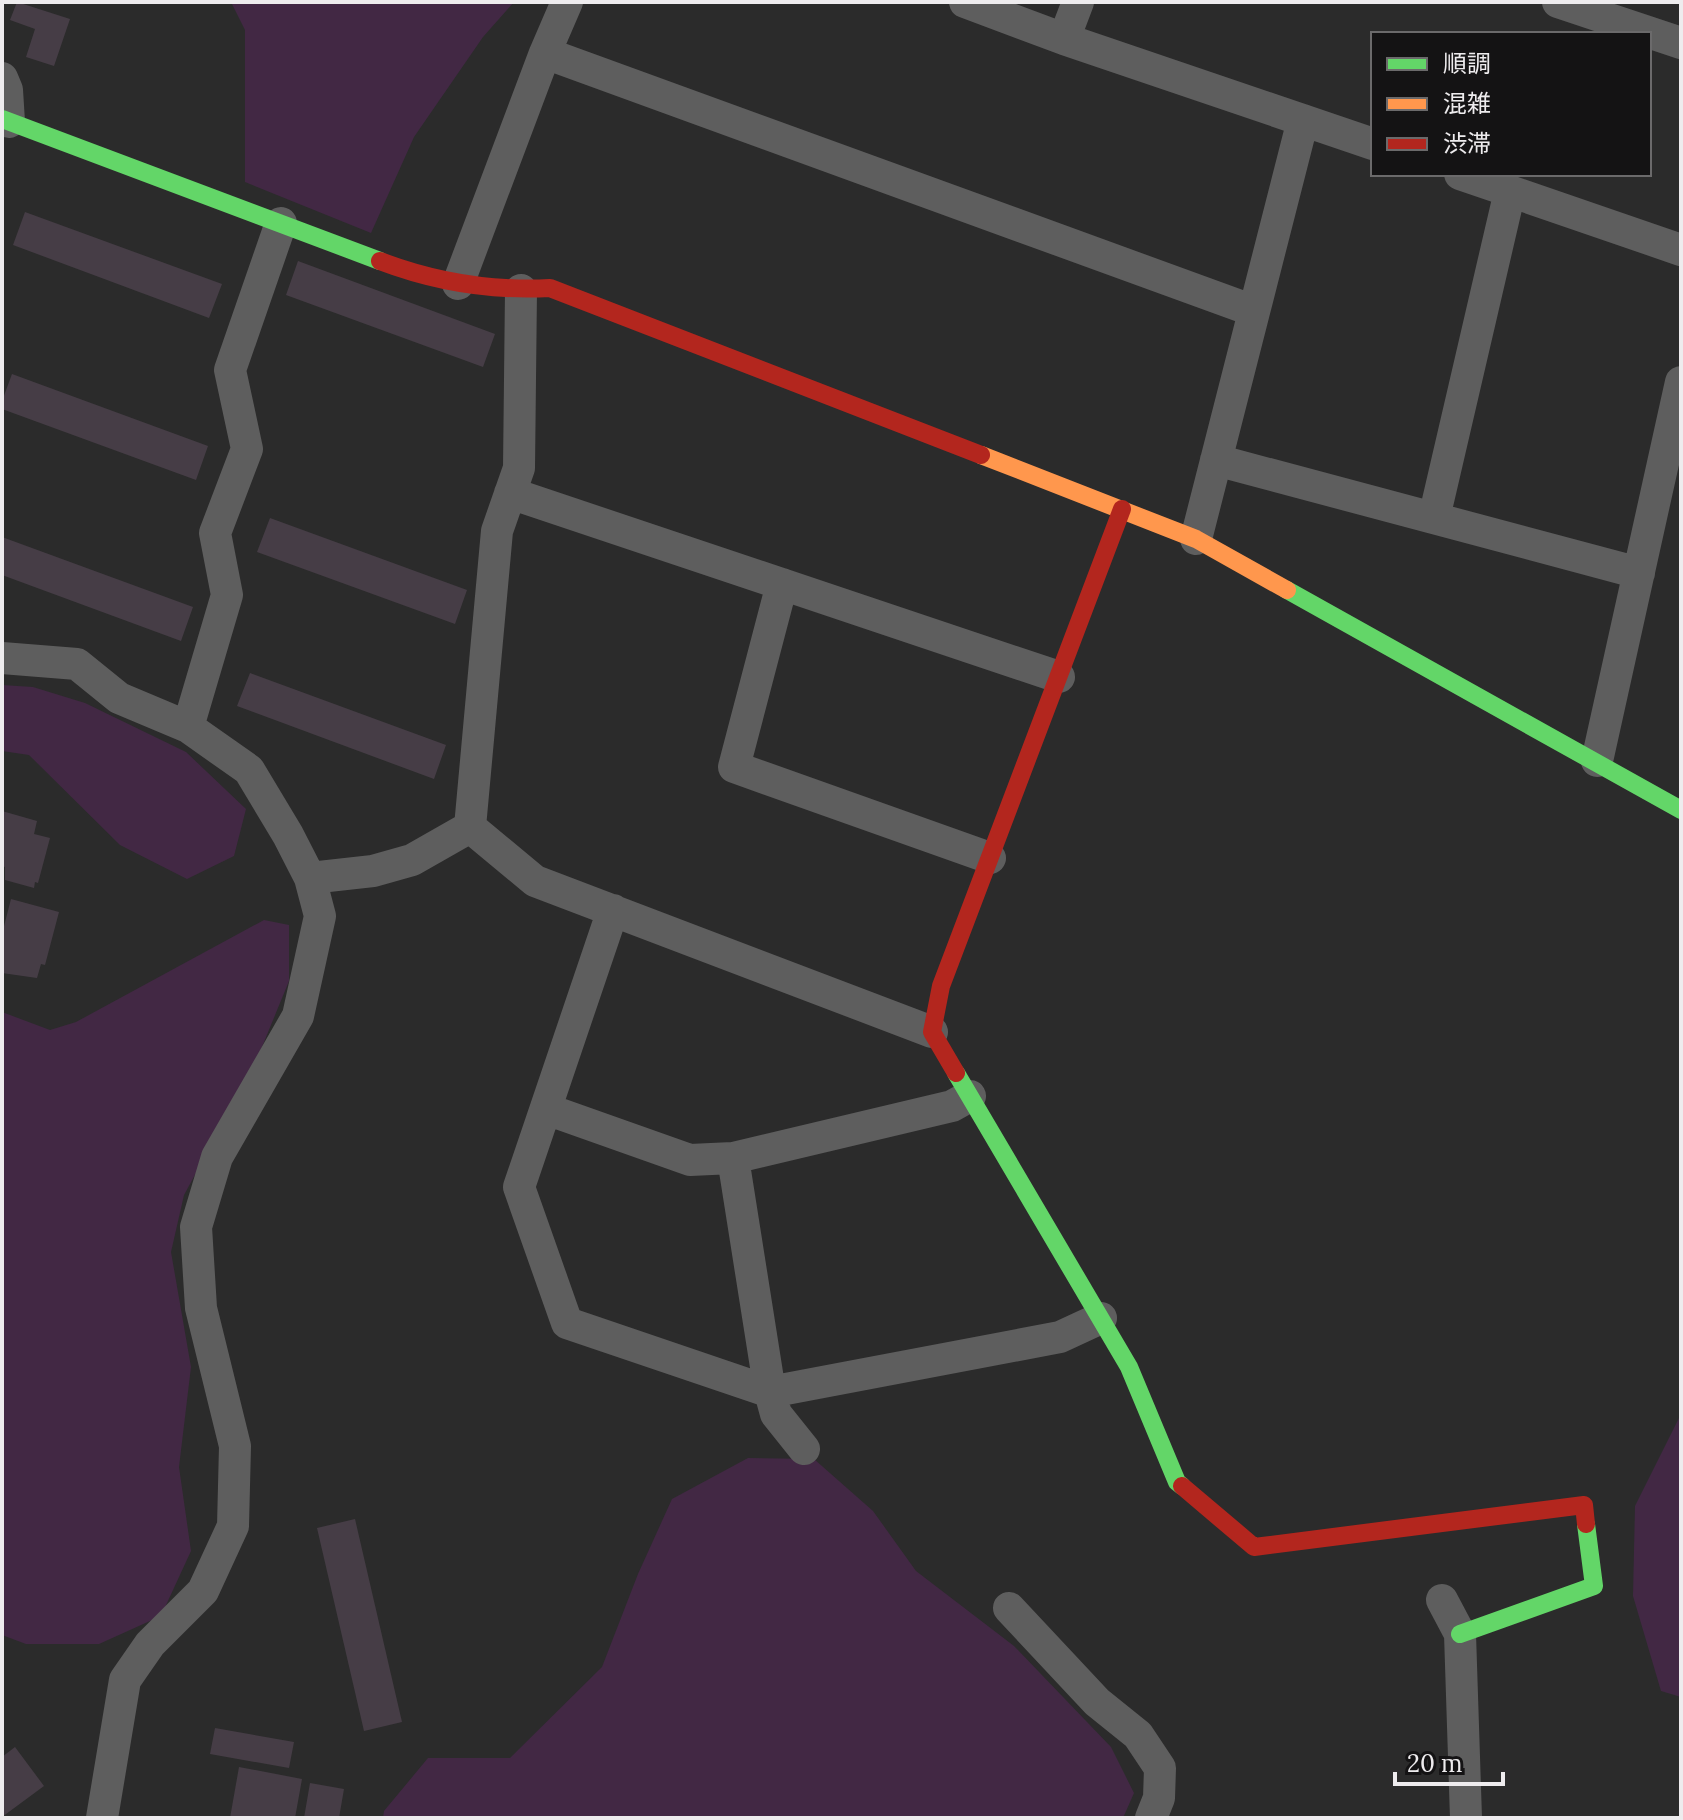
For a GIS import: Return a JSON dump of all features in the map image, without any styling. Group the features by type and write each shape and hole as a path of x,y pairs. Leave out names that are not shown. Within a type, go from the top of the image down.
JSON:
{"street":[{"path":"458,284 567,2"},
{"path":"965,2 1064,39 1371,143"},
{"path":"1064,39 1078,2"},
{"path":"1558,2 1648,32"},
{"path":"1651,33 1681,43"},
{"path":"545,53 1254,311"},
{"path":"2,78 7,90 5,120 406,271 458,284 521,290 550,288 1196,539 1681,810"},
{"path":"1196,539 1303,120"},
{"path":"1466,176 1681,250"},
{"path":"1434,518 1510,191"},
{"path":"188,727 227,595 215,533 247,449 239,400 230,370 281,223"},
{"path":"470,827 497,531 519,468 521,290"},
{"path":"1597,761 1681,382"},
{"path":"1216,460 1639,573"},
{"path":"510,493 1059,677"},
{"path":"932,1032 941,986 1122,509"},
{"path":"782,584 734,767 990,858"},
{"path":"2,658 77,664 119,698 188,727 249,770 310,878 320,916 298,1016 217,1157 196,1227 201,1308 235,1446 233,1526 203,1591 150,1644 125,1680 102,1818"},
{"path":"310,878 373,871 412,860 470,827"},
{"path":"470,827 535,881 932,1032 1129,1367 1177,1482 1254,1547 1584,1505 1594,1586 1460,1634"},
{"path":"613,910 519,1187 567,1323 770,1392 1060,1337 1101,1318"},
{"path":"546,1109 690,1160 733,1158 952,1106 970,1096"},
{"path":"733,1158 770,1392 776,1414 804,1449"},
{"path":"1442,1600 1460,1634 1466,1818"},
{"path":"1009,1608 1097,1702 1138,1735 1153,1757 1160,1768 1159,1798 1151,1818"}],"shaded area":[{"path":"231,2 514,2 483,37 414,137 371,233 245,182 245,30"},
{"path":"2,685 33,687 85,703 186,752 246,809 234,856 187,879 120,845 29,755 2,751"},
{"path":"264,920 289,925 289,981 255,1064 184,1195 171,1252 191,1367 179,1467 191,1551 161,1616 99,1644 26,1644 2,1635 2,1012 50,1030 76,1022"},
{"path":"1681,1414 1681,1697 1661,1691 1633,1596 1635,1506"},
{"path":"748,1458 814,1459 873,1511 916,1571 1014,1646 1111,1747 1134,1793 1123,1818 383,1818 384,1811 428,1758 510,1758 602,1667 638,1574 672,1499"}],"building":[{"path":"17,2 70,19 54,66 26,57 35,29 10,20"},
{"path":"25,212 222,284 209,318 13,245"},
{"path":"298,261 495,334 483,367 286,295"},
{"path":"12,374 208,446 196,480 2,409"},
{"path":"270,518 467,590 455,624 257,552"},
{"path":"2,537 193,607 181,641 2,575"},
{"path":"250,673 446,745 434,779 237,706"},
{"path":"2,811 37,821 34,834 50,838 34,888 5,880"},
{"path":"11,899 59,912 45,965 41,964 37,978 2,973 2,934"},
{"path":"355,1519 402,1722 364,1731 317,1528"},
{"path":"215,1728 294,1742 289,1768 210,1754"},
{"path":"15,1747 44,1786 2,1817 2,1757"},
{"path":"239,1767 302,1779 295,1818 230,1818"},
{"path":"310,1783 344,1789 339,1818 304,1818"}],"traffic: fast":[{"path":"2,119 380,261"},
{"path":"1287,590 1681,810"},
{"path":"956,1073 1129,1367 1177,1482 1182,1486"},
{"path":"1460,1634 1594,1586 1586,1524"}],"traffic: slow":[{"path":"981,455 1196,539 1287,590"}],"traffic: jam":[{"path":"380,261 464,284 550,288 981,455"},
{"path":"956,1073 932,1032 941,986 1122,509"},
{"path":"1182,1486 1254,1547 1584,1505 1586,1524"}]}
